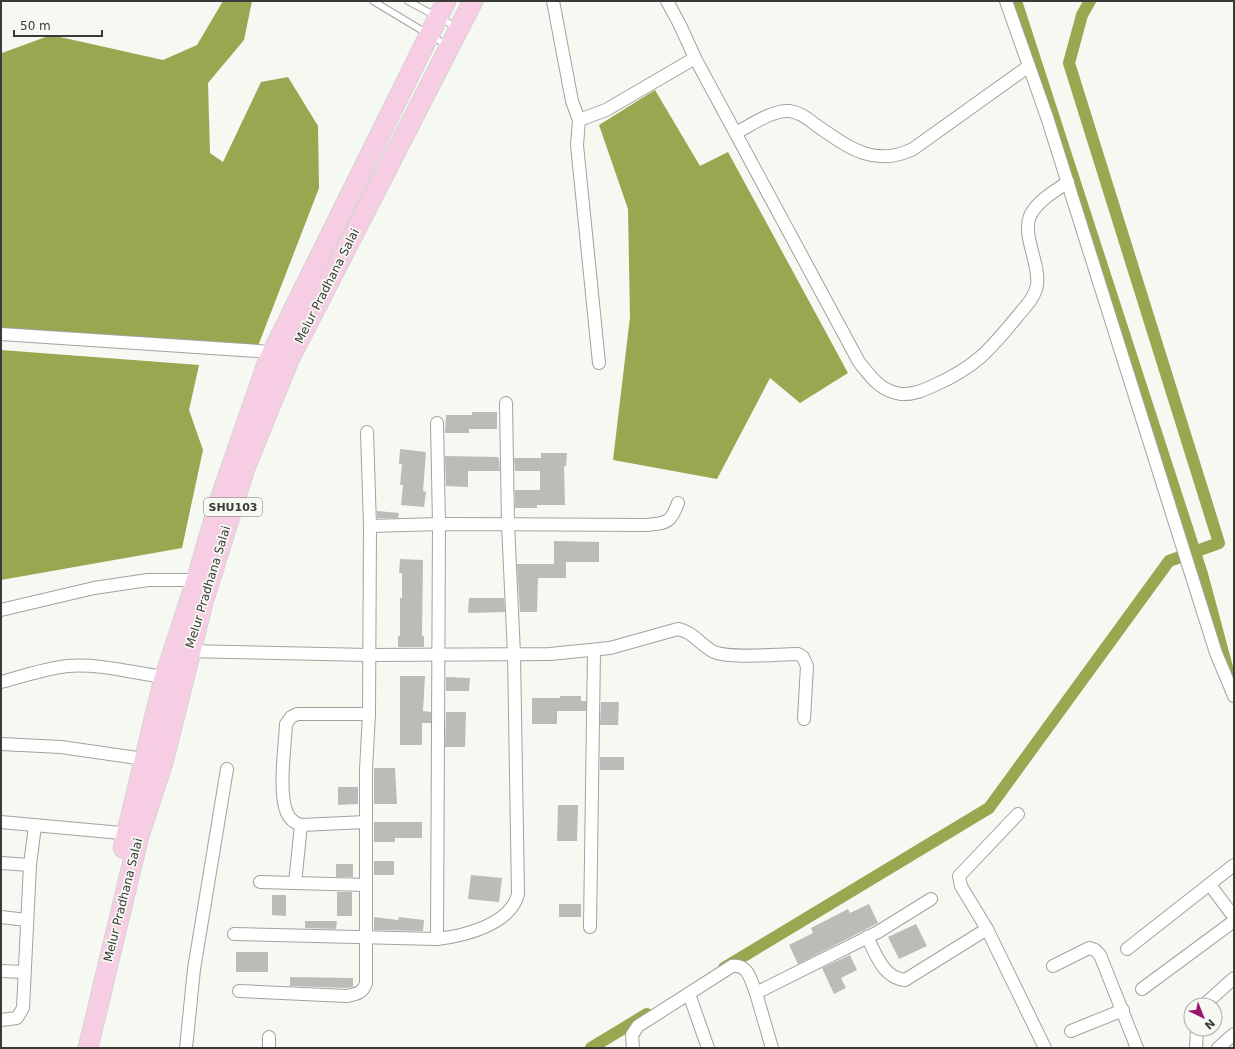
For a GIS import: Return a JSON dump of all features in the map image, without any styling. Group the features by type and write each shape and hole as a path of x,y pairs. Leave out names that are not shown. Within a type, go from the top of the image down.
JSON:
{"main road":[{"name":"Melur Pradhana Salai","path":"75,1048 133,835 164,759 182,651 203,580 245,468 289,360 472,1"},
{"name":"Melur Pradhana Salai","path":"203,580 219,502 273,352 442,9"},
{"name":"Melur Pradhana Salai","path":"88,1048 133,835 144,759 164,677 182,651"}],"street":[{"path":"553,1 572,101 579,120 577,145 599,364"},
{"path":"667,1 695,58 859,362 875,382 888,390 901,394 917,393 956,375 979,360 996,343 1031,300 1037,286 1037,269 1028,224 1031,215 1039,203 1068,182"},
{"path":"1006,1 1068,182 1216,653 1234,696"},
{"path":"579,120 606,110 695,58"},
{"path":"736,133 777,113 788,111 799,113 844,144 870,155 885,158 899,156 913,149 1029,66"},
{"path":"1,334 273,352"},
{"path":"234,934 437,939 473,932 508,913 516,904 518,894 514,654 508,524 506,403"},
{"path":"437,423 439,524 437,939"},
{"path":"239,991 347,996 358,994 364,989 366,983 366,770 369,714 368,655 370,526 367,432"},
{"path":"370,526 439,524 662,524 669,521 673,516 678,502"},
{"path":"1,610 49,597 125,583 148,580 203,580"},
{"path":"182,651 368,655 550,654 610,648 678,630 686,631 715,652 728,655 798,654 803,657 807,666 804,719"},
{"path":"590,927 594,650"},
{"path":"1,682 68,666 92,667 164,677"},
{"path":"366,822 301,825 291,819 284,804 283,788 287,720 297,714 369,714"},
{"path":"1,744 60,747 144,759"},
{"path":"186,1048 194,969 227,769"},
{"path":"1018,814 960,876 961,886 987,929 1045,1048"},
{"path":"1,822 133,835"},
{"path":"295,883 301,825"},
{"path":"1,1020 12,1020 20,1014 23,1008 30,865 35,826"},
{"path":"1,863 30,865"},
{"path":"1127,949 1234,865"},
{"path":"260,882 366,885"},
{"path":"1210,885 1234,917"},
{"path":"756,993 867,937 931,899"},
{"path":"1,917 27,920"},
{"path":"1142,989 1234,921"},
{"path":"867,937 884,968 897,979 905,980 987,929"},
{"path":"1053,966 1089,948 1095,950 1104,961 1138,1048"},
{"path":"633,1048 632,1035 638,1026 732,966 737,965 742,966 747,970 756,993 772,1048"},
{"path":"1,971 24,972"},
{"path":"1213,997 1234,978"},
{"path":"689,994 708,1048"},
{"path":"1071,1031 1123,1010"},
{"path":"1218,1048 1234,1034"},
{"path":"1196,1048 1197,1037"}],"lane":[{"path":"374,1 449,46"},
{"path":"408,1 442,9 458,29"}],"shaded area":[{"path":"223,1 252,1 244,40 208,83 210,153 223,162 261,82 288,77 318,126 319,188 258,346 1,329 2,53 51,35 163,60 197,45"},
{"path":"655,90 700,166 728,152 848,373 800,403 770,378 717,479 613,460 630,317 628,209 599,125"},
{"path":"1,350 199,365 189,410 203,450 182,548 1,580"}],"building":[{"path":"472,412 497,412 497,429 469,429 469,433 445,433 446,415 472,415"},
{"path":"400,449 426,452 423,491 426,492 424,507 401,505 403,485 400,485 402,464 399,464"},
{"path":"541,453 567,453 566,466 564,466 565,505 537,505 537,508 515,508 515,490 540,490 540,471 515,471 514,458 541,458"},
{"path":"445,456 497,457 499,458 500,471 468,471 468,487 446,486"},
{"path":"377,511 399,513 398,518 377,518"},
{"path":"554,541 599,542 599,562 566,562 566,578 538,578 537,612 520,612 517,564 554,564"},
{"path":"400,559 423,560 422,636 424,636 424,647 398,647 398,636 400,636 400,598 402,598 402,573 399,573"},
{"path":"469,598 504,598 505,612 468,613"},
{"path":"400,676 425,676 423,711 431,712 431,723 422,723 422,745 400,745"},
{"path":"446,677 470,678 469,691 446,691"},
{"path":"560,696 581,696 581,701 586,701 586,711 557,711 557,724 532,724 532,698 560,698"},
{"path":"601,702 619,702 618,725 600,725"},
{"path":"446,712 466,712 465,747 445,747"},
{"path":"600,757 624,757 624,770 600,770"},
{"path":"374,768 395,768 397,804 374,804"},
{"path":"338,787 358,787 358,804 338,805"},
{"path":"558,805 578,805 577,841 557,841"},
{"path":"374,822 422,822 422,838 395,838 395,842 374,842"},
{"path":"374,861 394,861 394,875 374,875"},
{"path":"336,864 353,864 353,877 336,877"},
{"path":"471,875 502,878 499,902 468,899"},
{"path":"337,892 352,892 352,916 337,916"},
{"path":"272,895 286,895 286,916 272,915"},
{"path":"559,904 581,904 581,917 559,917"},
{"path":"869,904 878,923 798,964 789,945 813,933 811,928 848,909 850,913"},
{"path":"374,917 398,920 399,917 424,920 423,931 374,930"},
{"path":"305,921 337,921 336,929 305,928"},
{"path":"916,924 927,946 899,959 888,937"},
{"path":"236,952 268,952 268,972 236,972"},
{"path":"850,955 857,970 841,978 846,988 834,994 822,968"},
{"path":"290,977 353,978 353,987 290,986"}],"waterway":[{"path":"1016,1 1202,574 1228,671"},
{"path":"724,968 989,808 1169,561 1219,543 1069,63 1082,15 1090,1"},
{"path":"591,1048 647,1014"}]}
